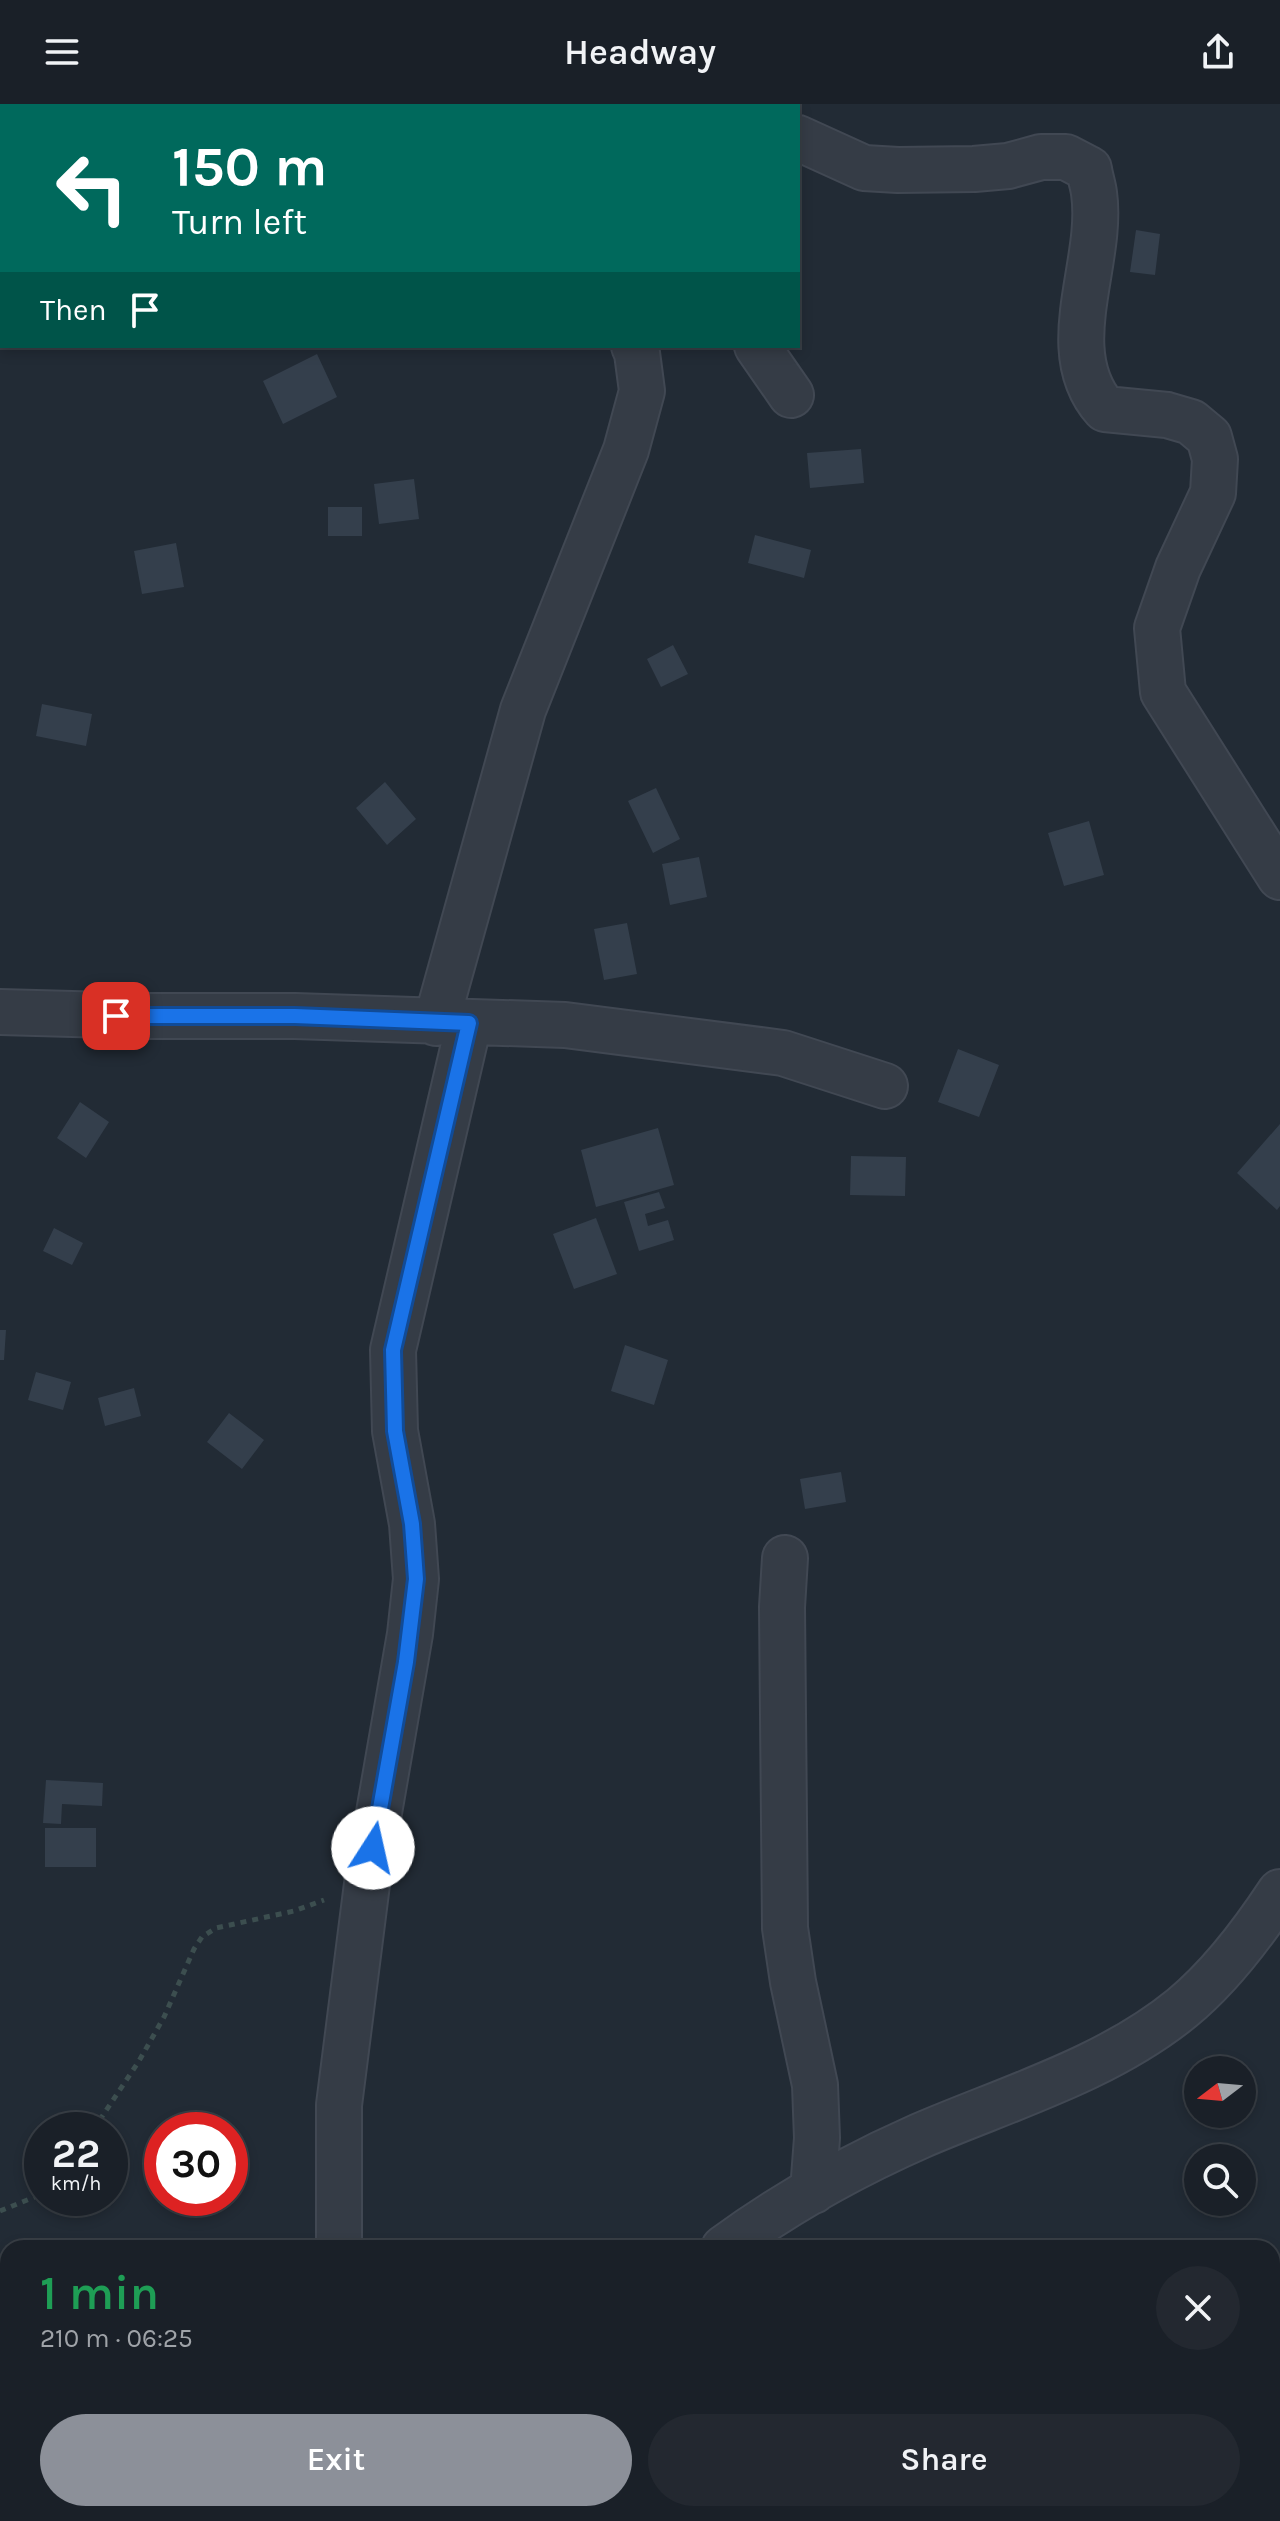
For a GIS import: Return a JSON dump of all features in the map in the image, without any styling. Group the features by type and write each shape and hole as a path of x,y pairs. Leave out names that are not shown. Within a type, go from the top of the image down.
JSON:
{"street":[{"path":"800,139 864,168 974,169 1008,166 1041,157 1066,157 1089,169 1095,195 1093,239 1081,333 1084,371 1092,395 1105,409 1167,415 1191,422 1209,437 1215,459 1213,493 1178,568 1157,628 1163,692 1280,877"},
{"path":"339,2240 339,2105 368,1876 406,1662 416,1579 412,1524 395,1431 393,1350 453,1023 523,710 626,450 642,391 635,348"},
{"path":"758,348 791,395"},
{"path":"0,1012 295,1016 565,1025 783,1053 885,1086"},
{"path":"785,1558 782,1622 785,1928 815,2085 817,2138 813,2191"},
{"path":"736,2240 813,2191 918,2137 1047,2085 1115,2053 1182,2008 1250,1938 1280,1892"}],"path":[{"path":"105,2112 164,2017 202,1937 216,1928 306,1908 337,1895 368,1876"},
{"path":"0,2211 24,2201"}],"building":[{"path":"1136,230 1160,234 1155,275 1130,272"},
{"path":"317,354 337,397 283,424 263,381"},
{"path":"861,449 864,483 810,488 807,453"},
{"path":"414,479 419,519 379,524 374,484"},
{"path":"328,507 362,507 362,536 328,536"},
{"path":"755,535 811,550 804,578 748,563"},
{"path":"176,543 184,587 142,594 134,551"},
{"path":"673,645 688,674 661,687 647,659"},
{"path":"42,704 92,714 86,746 36,736"},
{"path":"385,782 416,819 387,845 356,808"},
{"path":"656,788 680,839 653,853 628,801"},
{"path":"1089,821 1104,875 1064,886 1048,833"},
{"path":"699,857 707,897 670,905 662,864"},
{"path":"627,923 637,974 604,980 594,929"},
{"path":"958,1049 999,1065 979,1117 938,1102"},
{"path":"80,1102 109,1122 86,1158 57,1138"},
{"path":"1280,1124 1280,1206 1277,1210 1237,1173"},
{"path":"658,1128 674,1185 596,1207 581,1150"},
{"path":"851,1156 906,1157 905,1196 850,1195"},
{"path":"659,1192 665,1208 645,1214 648,1226 668,1220 674,1240 639,1251 624,1202"},
{"path":"596,1218 617,1274 574,1289 553,1234"},
{"path":"54,1228 83,1243 72,1265 43,1251"},
{"path":"0,1330 6,1330 4,1360 0,1360"},
{"path":"625,1345 668,1360 654,1405 611,1391"},
{"path":"36,1372 71,1382 63,1410 28,1400"},
{"path":"134,1388 141,1416 105,1426 98,1398"},
{"path":"229,1413 264,1440 242,1469 207,1442"},
{"path":"841,1472 846,1502 805,1509 800,1479"},
{"path":"46,1780 103,1783 102,1806 62,1804 61,1824 43,1823"},
{"path":"45,1828 96,1828 96,1867 45,1867"}],"route":[{"path":"116,1016 295,1016 469,1023 393,1350 395,1431 412,1524 416,1579 406,1662 373,1848"}]}
